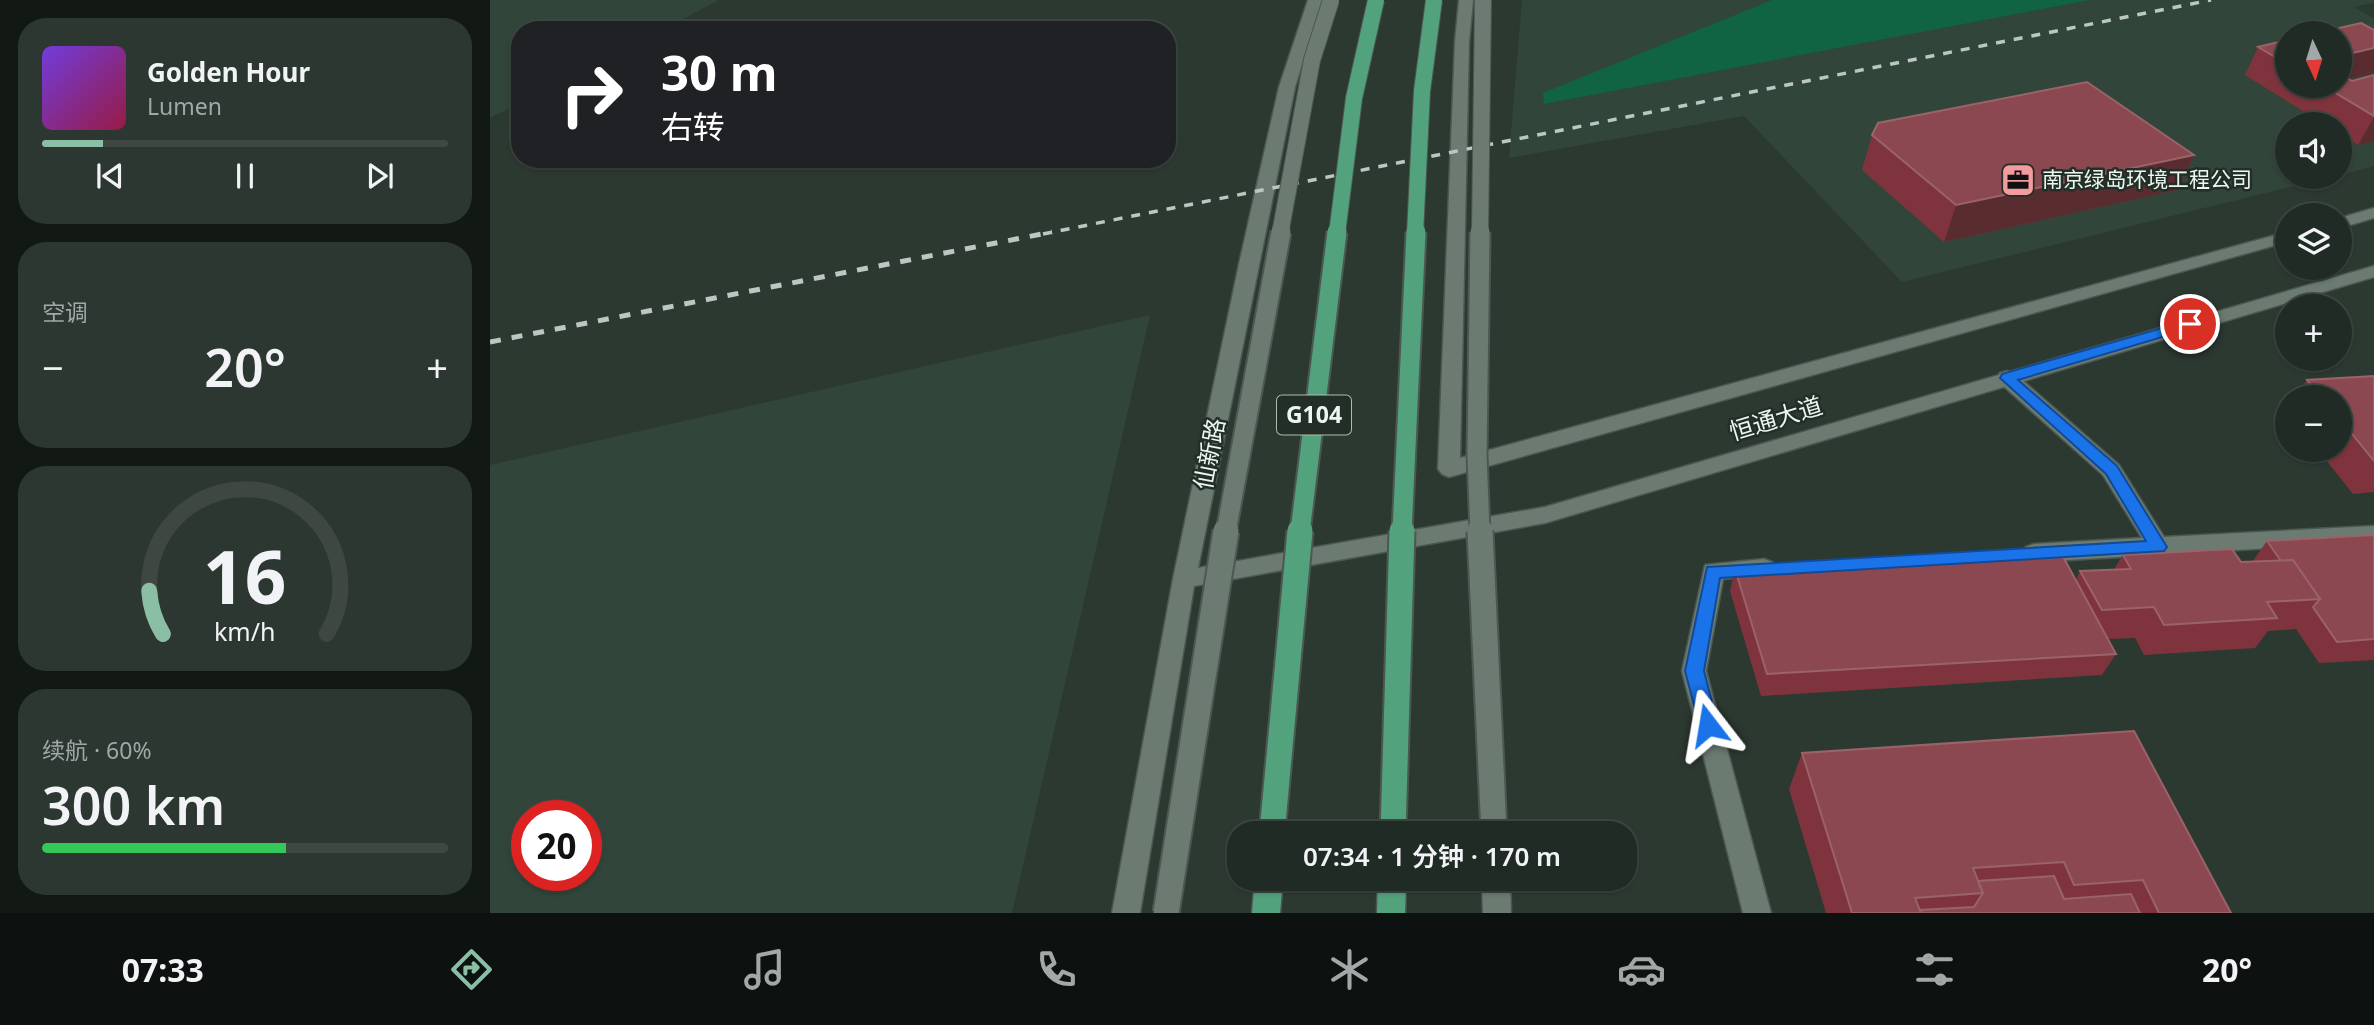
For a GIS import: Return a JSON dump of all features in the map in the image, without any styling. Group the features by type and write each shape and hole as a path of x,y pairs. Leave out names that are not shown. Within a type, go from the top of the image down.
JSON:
{"main road":[{"name":"仙新路","path":"1126,913 1184,579 1284,101 1315,0"},
{"name":"仙新路","path":"1166,913 1224,542 1312,60 1331,0"},
{"name":"G104","path":"1273,821 1292,594 1354,98 1376,0"},
{"path":"1393,821 1399,593 1422,91 1434,0"},
{"name":"恒通大道","path":"1466,0 1449,469 2275,240"},
{"path":"1483,0 1477,455 1493,821"},
{"path":"2352,219 2374,213"},
{"name":"恒通大道","path":"1184,579 1545,515 2374,271"},
{"path":"2007,378 2111,470 2158,547"},
{"path":"2005,555 2374,534"},
{"path":"1756,913 1694,671 1713,571 1783,567"},
{"path":"1266,913 1268,891"},
{"path":"1391,913 1392,891"},
{"path":"1496,891 1497,913"}],"shaded area":[{"path":"490,0 719,0 679,21 511,21 511,108 490,118"},
{"path":"1522,0 2374,0 2374,3 2354,7 2374,18 2374,166 2352,172 2352,112 2275,112 2275,189 2282,189 1902,282 1744,116 1509,158"},
{"path":"1150,315 1012,913 490,913 490,465"}],"green space":[{"path":"1772,0 2089,0 1544,104 1543,93"}],"building":[{"path":"2361,23 2374,30 2374,48 2352,53 2352,25"},
{"path":"2275,43 2275,57 2258,47"},
{"path":"2374,75 2374,116 2344,98 2352,98 2352,81"},
{"path":"2087,82 2194,155 1956,205 1872,135 1878,123"},
{"path":"2374,376 2374,461 2352,434 2352,385 2311,385 2307,380"},
{"path":"2374,535 2374,639 2337,642 2313,607 2320,599 2293,560 2281,561 2267,541"},
{"path":"2232,549 2241,562 2293,560 2320,599 2267,602 2277,618 2164,625 2154,607 2102,610 2080,571 2131,569 2123,555"},
{"path":"2060,551 2116,654 1767,674 1735,569"},
{"path":"2134,731 2231,913 2159,913 2143,880 2074,885 2064,862 1973,868 1983,893 1915,898 1921,913 1852,913 1802,753"},
{"path":"2054,876 2064,899 2131,894 2140,913 1921,913 1920,910 1974,907 1983,893 1978,881"}],"railway":[{"path":"1043,234 2211,0"},
{"path":"490,342 1052,232"}],"place":[{"name":"南京绿岛环境工程公司","path":"2018,180"}],"route":[{"path":"1708,725 1694,671 1713,571 2158,547 2111,470 2007,378 2190,324"}]}
